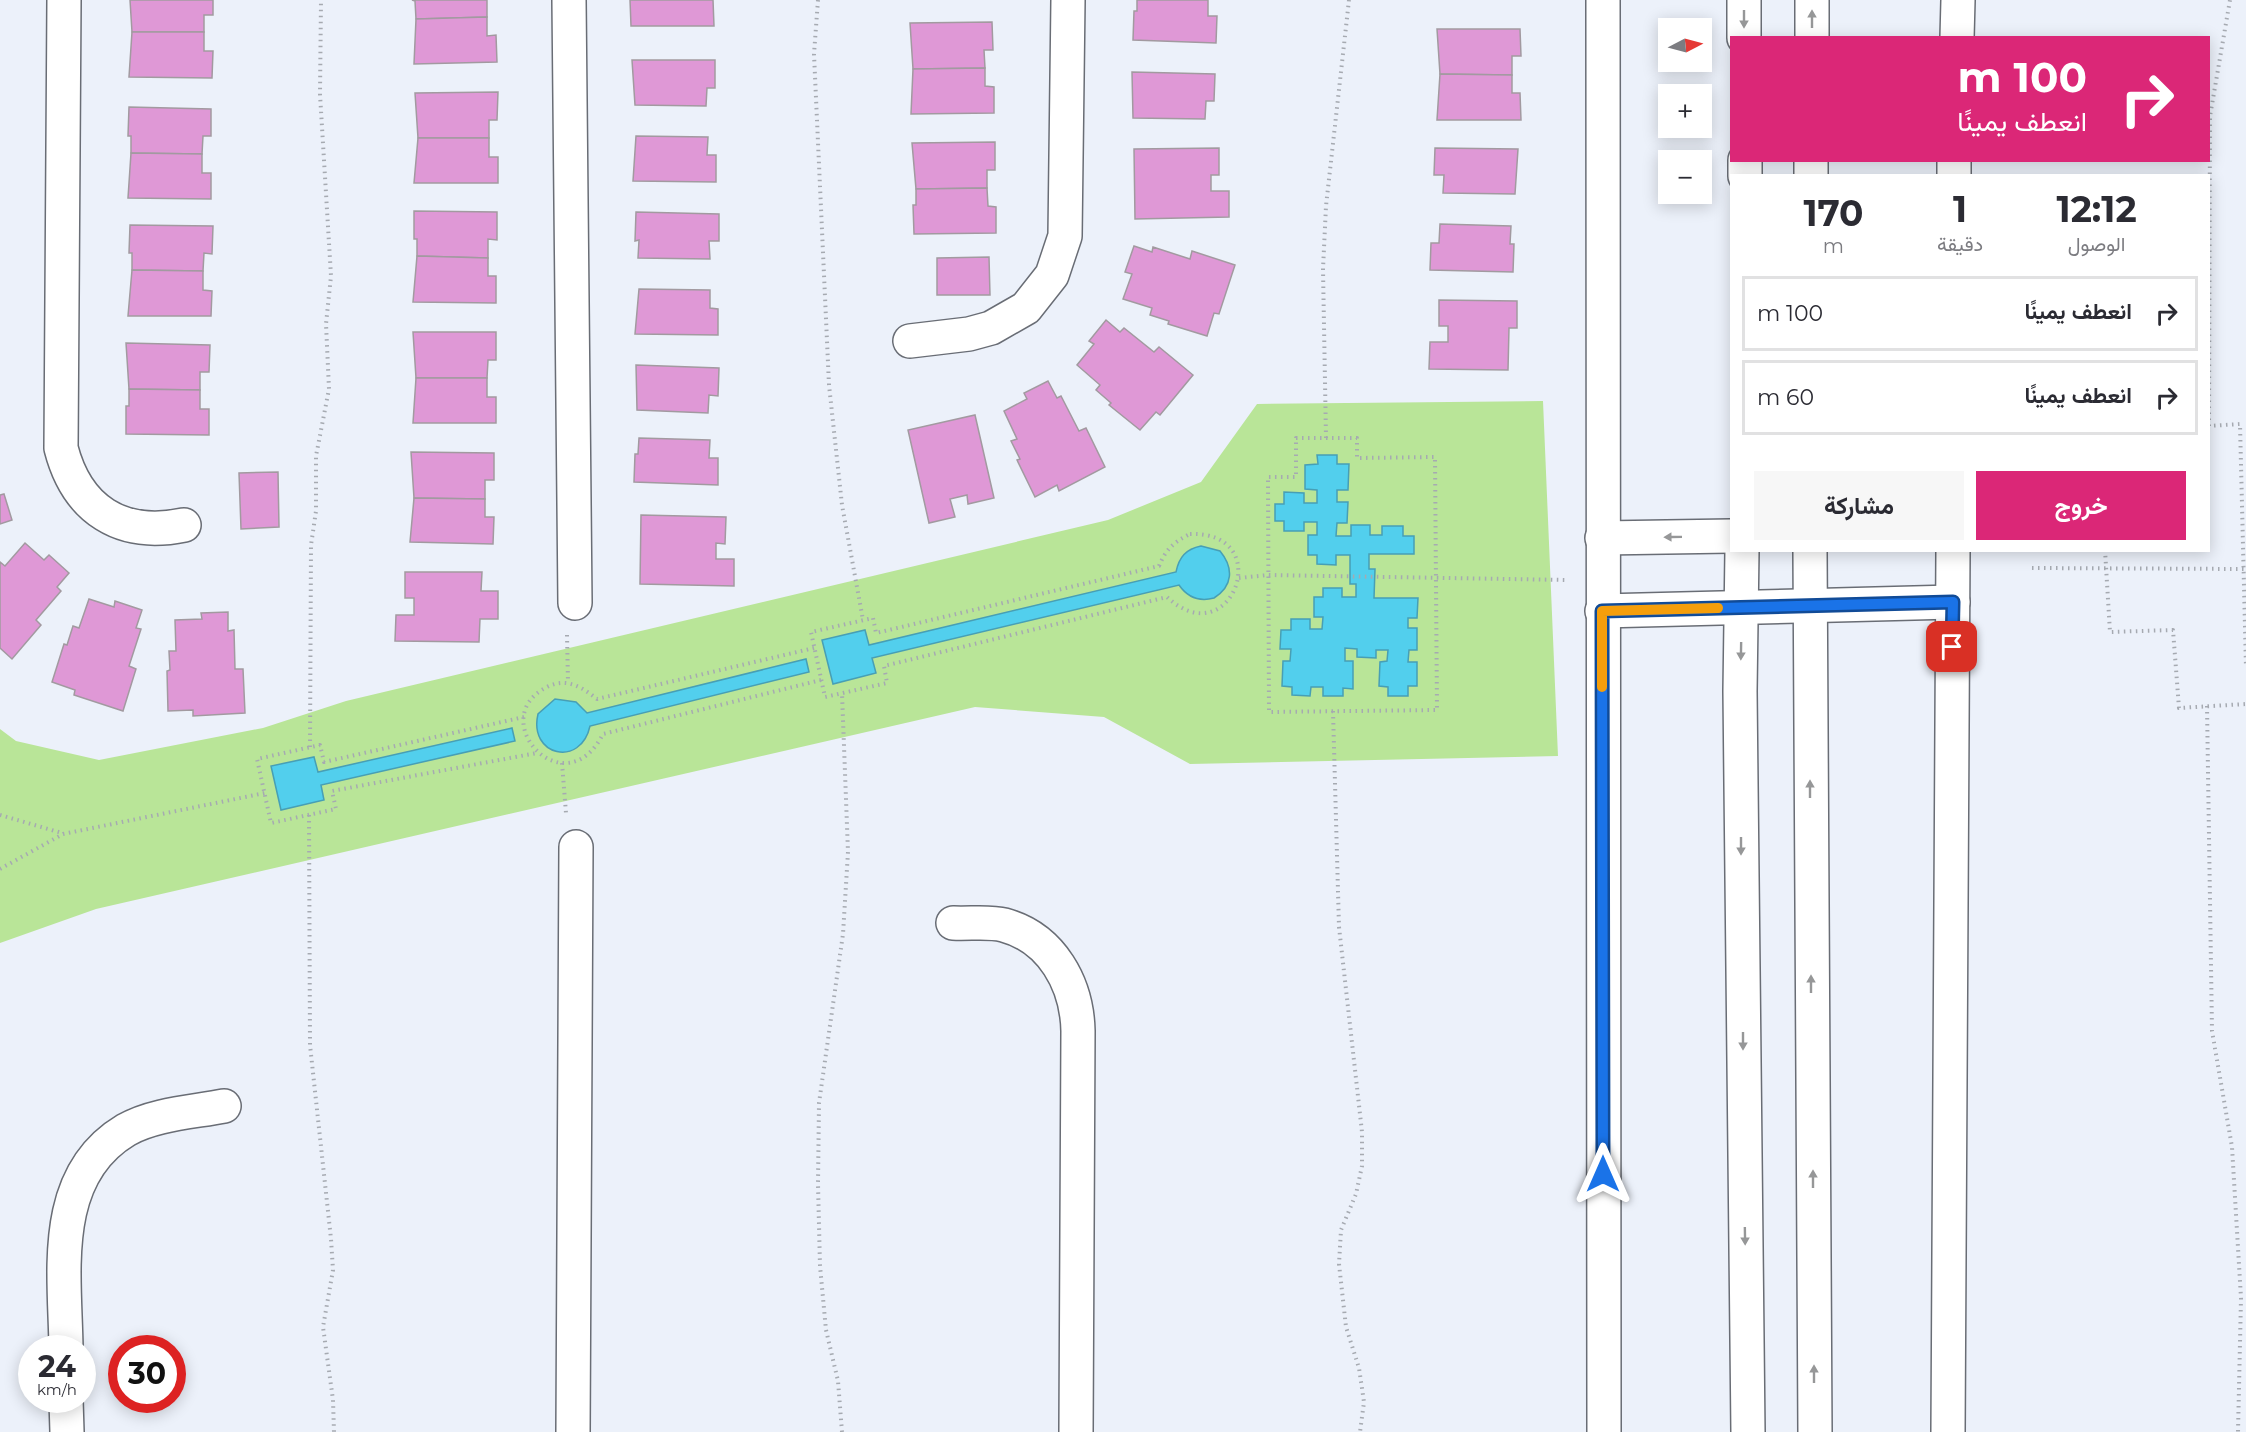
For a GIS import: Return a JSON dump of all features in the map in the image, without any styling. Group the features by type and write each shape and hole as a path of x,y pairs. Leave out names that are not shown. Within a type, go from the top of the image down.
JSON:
{"street":[{"path":"64,0 61,448 66,470 80,493 105,514 142,528 155,530 184,525"},
{"path":"568,0 575,603"},
{"path":"910,341 969,334 991,328 1026,308 1052,275 1065,236 1068,0"},
{"path":"1603,0 1604,1432"},
{"path":"1744,0 1744,36"},
{"path":"1812,0 1812,36"},
{"path":"1957,36 1958,0"},
{"path":"1602,538 1730,536"},
{"path":"1742,552 1748,1432"},
{"path":"1810,552 1815,1432"},
{"path":"1948,1432 1953,552"},
{"path":"1602,596 1741,607 1953,602"},
{"path":"573,1432 576,847"},
{"path":"953,923 1003,925 1023,933 1040,944 1055,960 1066,975 1076,1002 1078,1031 1076,1432"},
{"path":"66,1335 64,1234 74,1193 83,1174 96,1157 127,1130 148,1122 224,1106"},
{"path":"66,1413 67,1432"}],"path":[{"path":"310,747 311,545 315,511 316,456 329,390 326,324 332,276 320,94 321,0"},
{"path":"818,0 814,54 830,385 842,505 863,620"},
{"path":"1326,438 1323,269 1326,206 1349,0"},
{"path":"2210,116 2230,0"},
{"path":"2210,426 2240,424 2246,667"},
{"path":"1296,438 1326,438 1357,438 1357,458 1435,457 1437,710 1269,712 1268,477 1296,477 1296,438"},
{"path":"1190,534 1206,534 1220,538 1232,549 1238,563 1239,578 1234,593 1225,605 1211,612 1195,614 1180,609 1167,597 884,666 887,683 825,697 811,632 873,618 876,633 1159,566 1165,552 1176,540 1190,534"},
{"path":"2105,552 2110,632 2173,630 2179,708 2246,704"},
{"path":"2032,568 2245,568"},
{"path":"1239,578 1268,575 1436,578 1602,596"},
{"path":"814,648 597,699 584,688 568,682 552,684 539,691 529,702 524,717 524,730 537,753 549,760 562,763 576,762 597,746 603,734 821,680"},
{"path":"842,693 848,852 843,934 819,1103 818,1184 820,1266 826,1330 838,1381 842,1432"},
{"path":"2207,706 2212,1031 2232,1147 2241,1298 2238,1432"},
{"path":"1333,711 1339,927 1362,1132 1362,1166 1356,1194 1341,1230 1339,1264 1346,1327 1361,1379 1364,1402 1360,1432"},
{"path":"524,717 324,762 320,745 257,759 272,823 336,809 332,791 537,753"},
{"path":"0,869 63,834 265,793"},
{"path":"0,815 63,834"},
{"path":"309,815 310,1045 332,1239 333,1270 322,1327 333,1400 334,1432"}],"green space":[{"path":"1543,401 1558,756 1190,764 1104,717 975,707 96,909 0,943 0,729 16,741 99,760 263,728 346,701 1108,520 1201,482 1257,404"}],"water":[{"path":"1317,455 1337,455 1337,464 1349,464 1348,490 1337,490 1337,502 1348,502 1347,523 1337,523 1336,536 1351,536 1351,525 1370,525 1370,535 1382,535 1382,526 1403,526 1403,536 1414,536 1414,554 1369,554 1369,569 1375,569 1374,598 1418,598 1417,618 1408,618 1408,628 1417,628 1417,650 1409,650 1408,662 1417,662 1417,686 1408,686 1408,696 1388,696 1388,687 1379,686 1380,662 1387,661 1388,650 1376,650 1376,658 1357,657 1357,649 1345,648 1345,661 1353,661 1353,689 1343,688 1343,696 1323,696 1323,687 1311,687 1310,696 1292,695 1292,687 1282,686 1283,661 1290,661 1291,649 1280,649 1281,630 1291,630 1291,619 1310,619 1310,629 1322,629 1323,617 1314,617 1314,597 1323,597 1323,588 1342,588 1342,597 1356,597 1356,584 1350,584 1350,555 1336,555 1336,565 1317,564 1317,555 1308,555 1308,535 1317,535 1317,522 1304,522 1304,531 1284,531 1284,521 1275,521 1275,504 1284,504 1284,492 1304,493 1304,503 1317,503 1317,490 1305,489 1305,465 1318,464"},
{"path":"1201,546 1220,551 1228,564 1228,582 1214,598 1194,598 1179,585 872,658 876,673 833,684 822,640 865,630 869,645 1176,572 1184,554"},
{"path":"806,659 809,672 590,726 585,739 577,748 567,752 557,752 548,747 541,740 537,728 538,714 555,699 576,702 587,713"},
{"path":"512,728 515,741 321,785 324,800 281,810 271,766 314,757 318,772"}],"building":[{"path":"130,0 213,0 213,15 204,15 204,32 132,32"},
{"path":"412,0 487,0 487,17 416,19 415,1"},
{"path":"630,0 713,0 714,26 631,26"},
{"path":"1137,0 1208,0 1208,16 1217,16 1216,43 1133,40 1134,11 1137,11"},
{"path":"487,17 487,36 496,35 497,62 414,64 416,19"},
{"path":"992,22 993,50 984,50 985,68 913,69 910,23"},
{"path":"1437,29 1520,29 1521,56 1512,56 1512,75 1440,74"},
{"path":"132,32 204,32 204,51 213,51 212,78 129,77"},
{"path":"632,60 715,60 715,88 707,88 706,106 635,105"},
{"path":"985,68 985,86 994,87 994,113 911,114 913,69"},
{"path":"1132,72 1215,74 1214,101 1206,101 1205,119 1133,118"},
{"path":"1440,74 1512,75 1512,93 1520,93 1521,120 1437,120"},
{"path":"498,92 497,120 489,120 489,138 418,138 415,93"},
{"path":"129,107 211,109 211,136 203,136 202,154 131,153 131,136 128,136"},
{"path":"636,136 708,137 707,155 716,155 716,182 633,181"},
{"path":"418,138 489,138 489,157 498,157 498,183 414,183"},
{"path":"995,142 995,170 987,170 987,188 916,189 912,143"},
{"path":"1219,148 1219,175 1211,175 1211,191 1229,191 1229,217 1135,219 1134,149"},
{"path":"1435,148 1518,149 1515,194 1443,193 1444,175 1434,175"},
{"path":"131,153 202,154 202,173 211,173 211,199 128,198"},
{"path":"987,188 988,206 996,207 996,233 914,234 913,205 916,205 916,189"},
{"path":"414,211 497,212 497,240 488,239 488,258 417,256 417,239 414,239"},
{"path":"636,212 719,214 719,241 709,241 710,259 638,258 639,240 635,241"},
{"path":"1440,224 1511,226 1510,244 1514,244 1513,272 1430,270 1431,243 1439,243"},
{"path":"130,225 213,226 212,254 204,253 203,271 132,270 132,253 129,253"},
{"path":"1134,246 1152,252 1153,247 1190,259 1192,251 1235,265 1219,314 1214,313 1207,336 1168,324 1169,321 1150,315 1152,308 1123,299 1132,274 1125,272"},
{"path":"417,256 488,258 488,276 496,276 496,303 413,302"},
{"path":"989,257 990,295 937,295 937,258"},
{"path":"132,270 203,271 203,290 212,291 211,316 128,316"},
{"path":"639,289 710,290 710,308 718,309 718,335 635,334"},
{"path":"1439,300 1517,301 1517,328 1509,328 1508,370 1429,369 1430,342 1448,342 1448,326 1439,326"},
{"path":"1106,320 1120,332 1124,328 1154,352 1159,347 1193,375 1160,415 1156,412 1140,430 1109,405 1111,403 1096,390 1100,385 1077,365 1094,344 1089,341"},
{"path":"413,332 496,332 496,360 488,360 487,378 416,378"},
{"path":"126,343 210,345 209,372 200,372 200,390 129,389"},
{"path":"636,365 719,368 718,396 709,395 708,413 637,410"},
{"path":"416,378 487,378 487,397 496,397 496,423 413,423"},
{"path":"1048,381 1057,398 1061,396 1079,431 1086,428 1105,467 1059,491 1057,485 1035,497 1017,460 1020,459 1011,441 1017,439 1004,411 1027,399 1024,393"},
{"path":"129,389 200,390 200,409 209,409 209,435 126,434 126,406 129,406"},
{"path":"975,415 994,498 968,504 967,495 950,499 955,517 929,523 908,430"},
{"path":"639,438 710,440 709,458 718,458 718,485 634,482 635,454 638,454"},
{"path":"411,452 494,453 494,480 485,480 485,499 414,498"},
{"path":"278,472 279,527 241,529 239,473"},
{"path":"4,494 12,520 0,524 0,495"},
{"path":"414,498 485,499 485,517 494,517 493,544 410,542"},
{"path":"641,515 726,517 725,544 716,543 716,559 734,559 734,586 640,584"},
{"path":"25,543 44,560 49,555 69,573 57,587 61,591 36,620 41,625 12,659 0,648 0,562 5,566"},
{"path":"405,572 482,572 481,591 498,591 498,619 480,619 479,642 395,641 396,615 414,615 414,598 405,598"},
{"path":"89,599 114,607 115,601 142,610 136,628 141,629 129,666 136,669 123,711 74,695 75,690 52,682 64,644 67,645 73,626 79,628"},
{"path":"228,612 228,631 234,630 235,669 243,669 245,713 193,716 193,710 168,711 167,671 170,670 169,651 176,651 175,620 202,619 201,613"}],"slow traffic":[{"path":"1602,687 1602,611 1718,608"}],"route":[{"path":"1603,1174 1602,611 1953,602 1952,647"}]}
